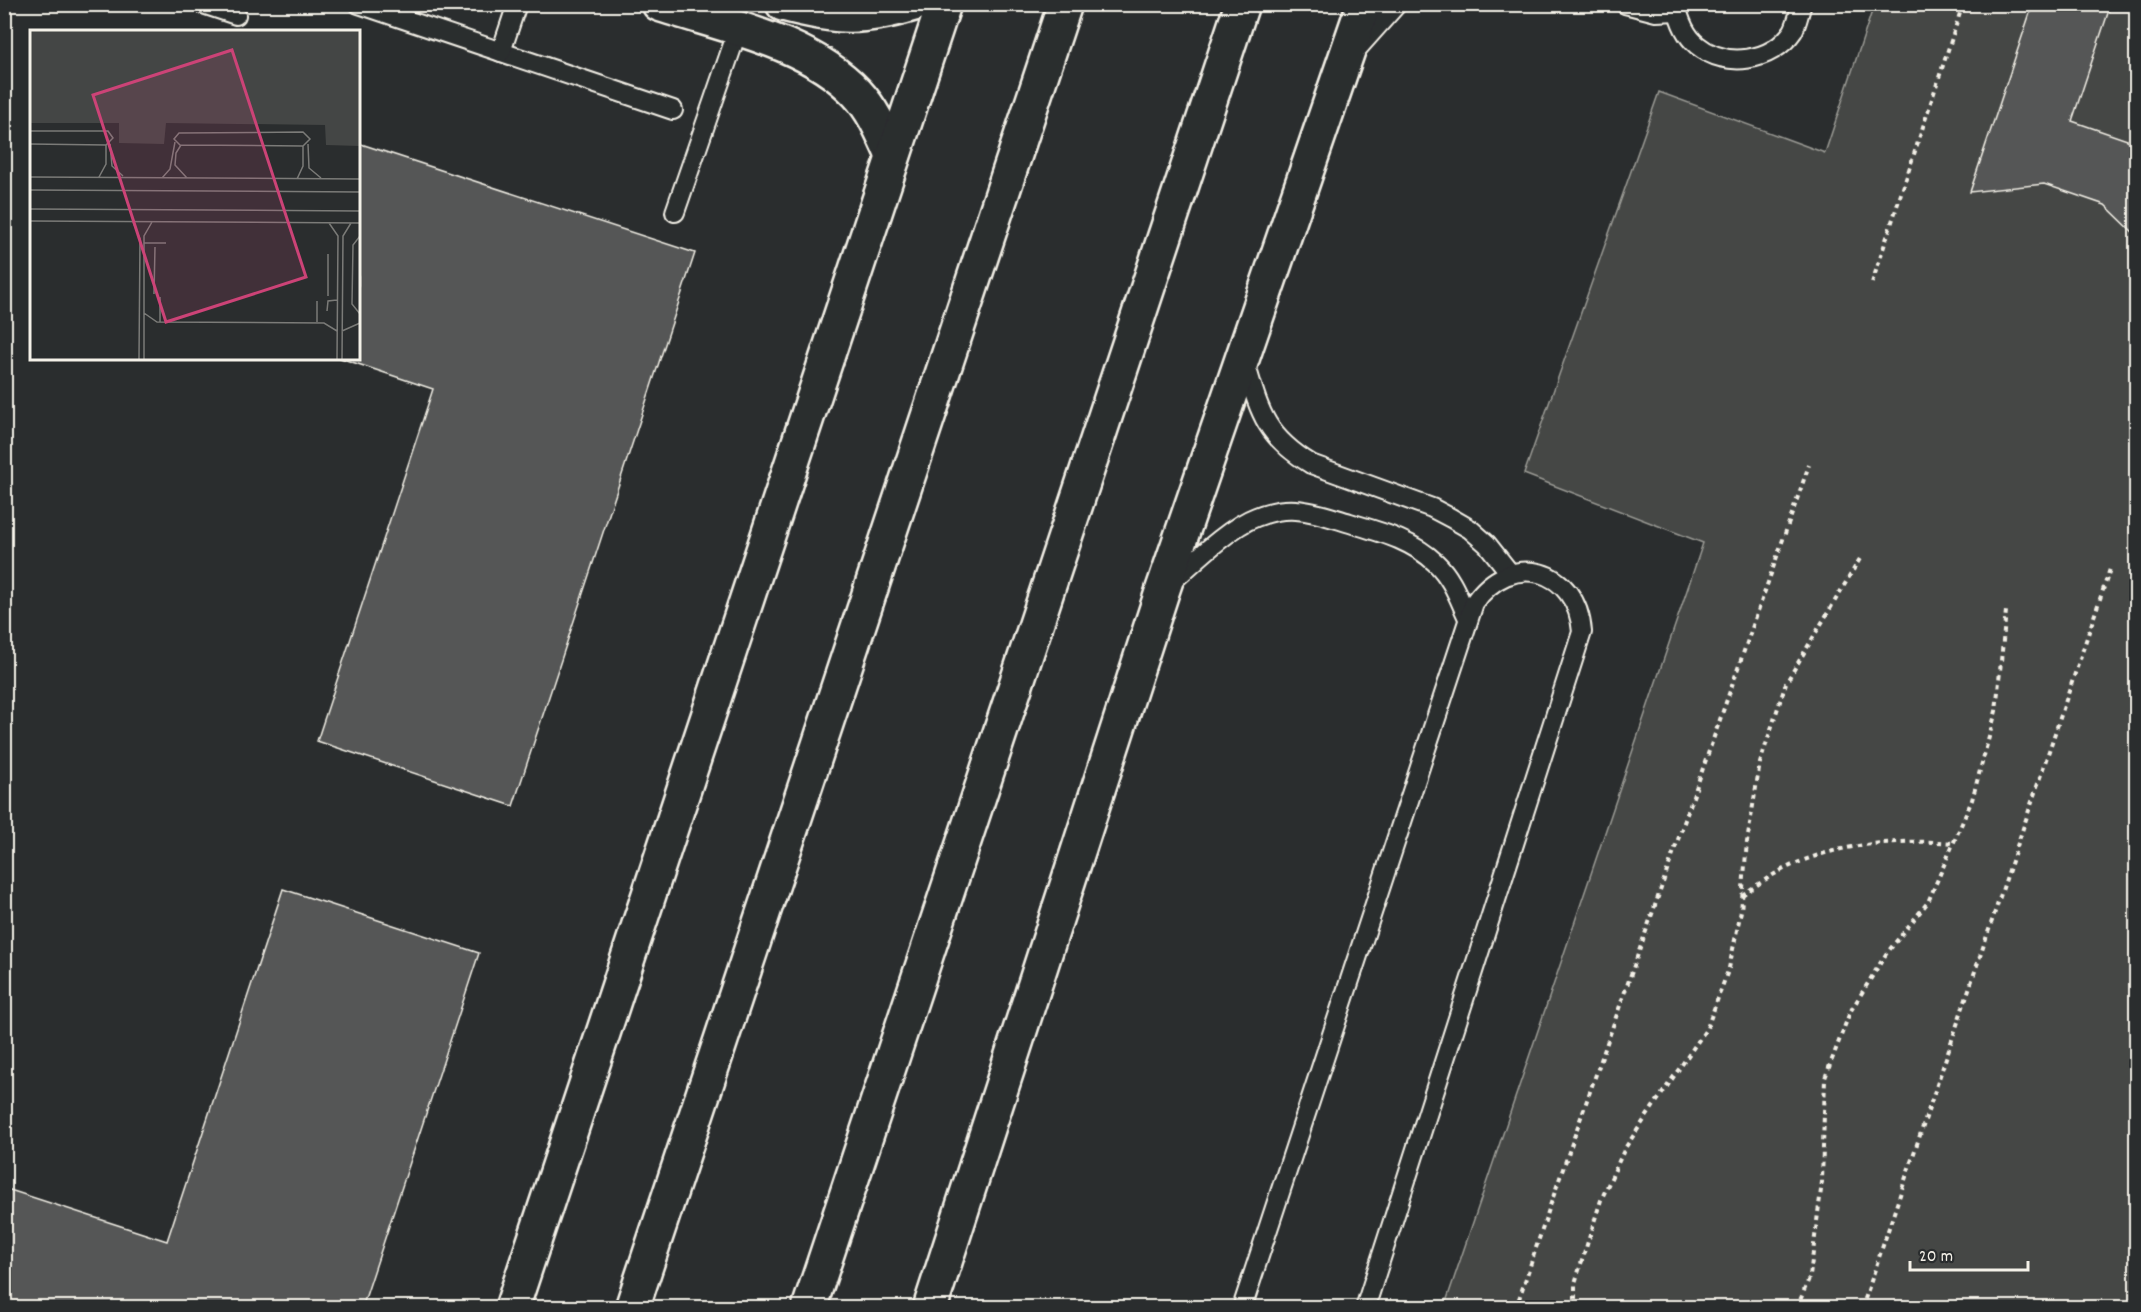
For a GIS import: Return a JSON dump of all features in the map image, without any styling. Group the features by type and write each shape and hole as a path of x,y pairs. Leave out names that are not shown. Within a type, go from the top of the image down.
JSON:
{"street":[{"path":"659,4 801,51 831,70 858,94 879,124 893,156"},
{"path":"783,4 846,17 881,14 915,4"},
{"path":"512,1308 944,4"},
{"path":"632,1308 1065,4"},
{"path":"808,1308 1242,4"},
{"path":"930,1308 1163,589 1364,4"}],"lane":[{"path":"203,4 236,15"},
{"path":"359,4 674,110"},
{"path":"501,52 517,4"},
{"path":"1343,64 1397,4"},
{"path":"1625,4 1656,12 1676,8 1680,23 1697,45 1721,58 1748,60 1774,50 1793,31 1802,4"},
{"path":"675,212 738,30"},
{"path":"1243,356 1259,410 1279,442 1311,464 1431,508 1451,518 1487,544 1510,573"},
{"path":"1163,589 1236,527 1255,517 1275,511 1295,510 1316,512 1397,538 1418,548 1437,563 1451,582 1468,618"},
{"path":"1242,1308 1474,603 1483,590 1495,580 1510,573 1525,571 1541,573 1555,580 1576,602 1581,617 1582,632 1365,1308"}],"path":[{"path":"1872,283 1963,4"},
{"path":"1516,1308 1809,465"},
{"path":"1575,1308 1575,1282 1601,1200 1624,1148 1707,1028 1729,968 1741,911 1747,842 1760,763 1786,683 1861,557"},
{"path":"1862,1308 2111,566"},
{"path":"1797,1308 1810,1276 1822,1182 1825,1078 1851,1012 1886,954 1928,902 1972,800 1996,711 2006,611"},
{"path":"1742,895 1785,868 1820,854 1873,844 1927,841 1953,843"}],"shaded area":[{"path":"1874,5 2136,5 2136,1307 1444,1308 1703,543 1524,474 1659,92 1825,153"}],"building":[{"path":"2033,4 2111,4 2072,121 2136,143 2136,235 2105,205 2044,184 1970,192"},
{"path":"360,144 695,253 513,806 317,741 433,389 346,360 360,360"},
{"path":"283,889 479,953 362,1308 4,1308 4,1188 167,1241"}]}
